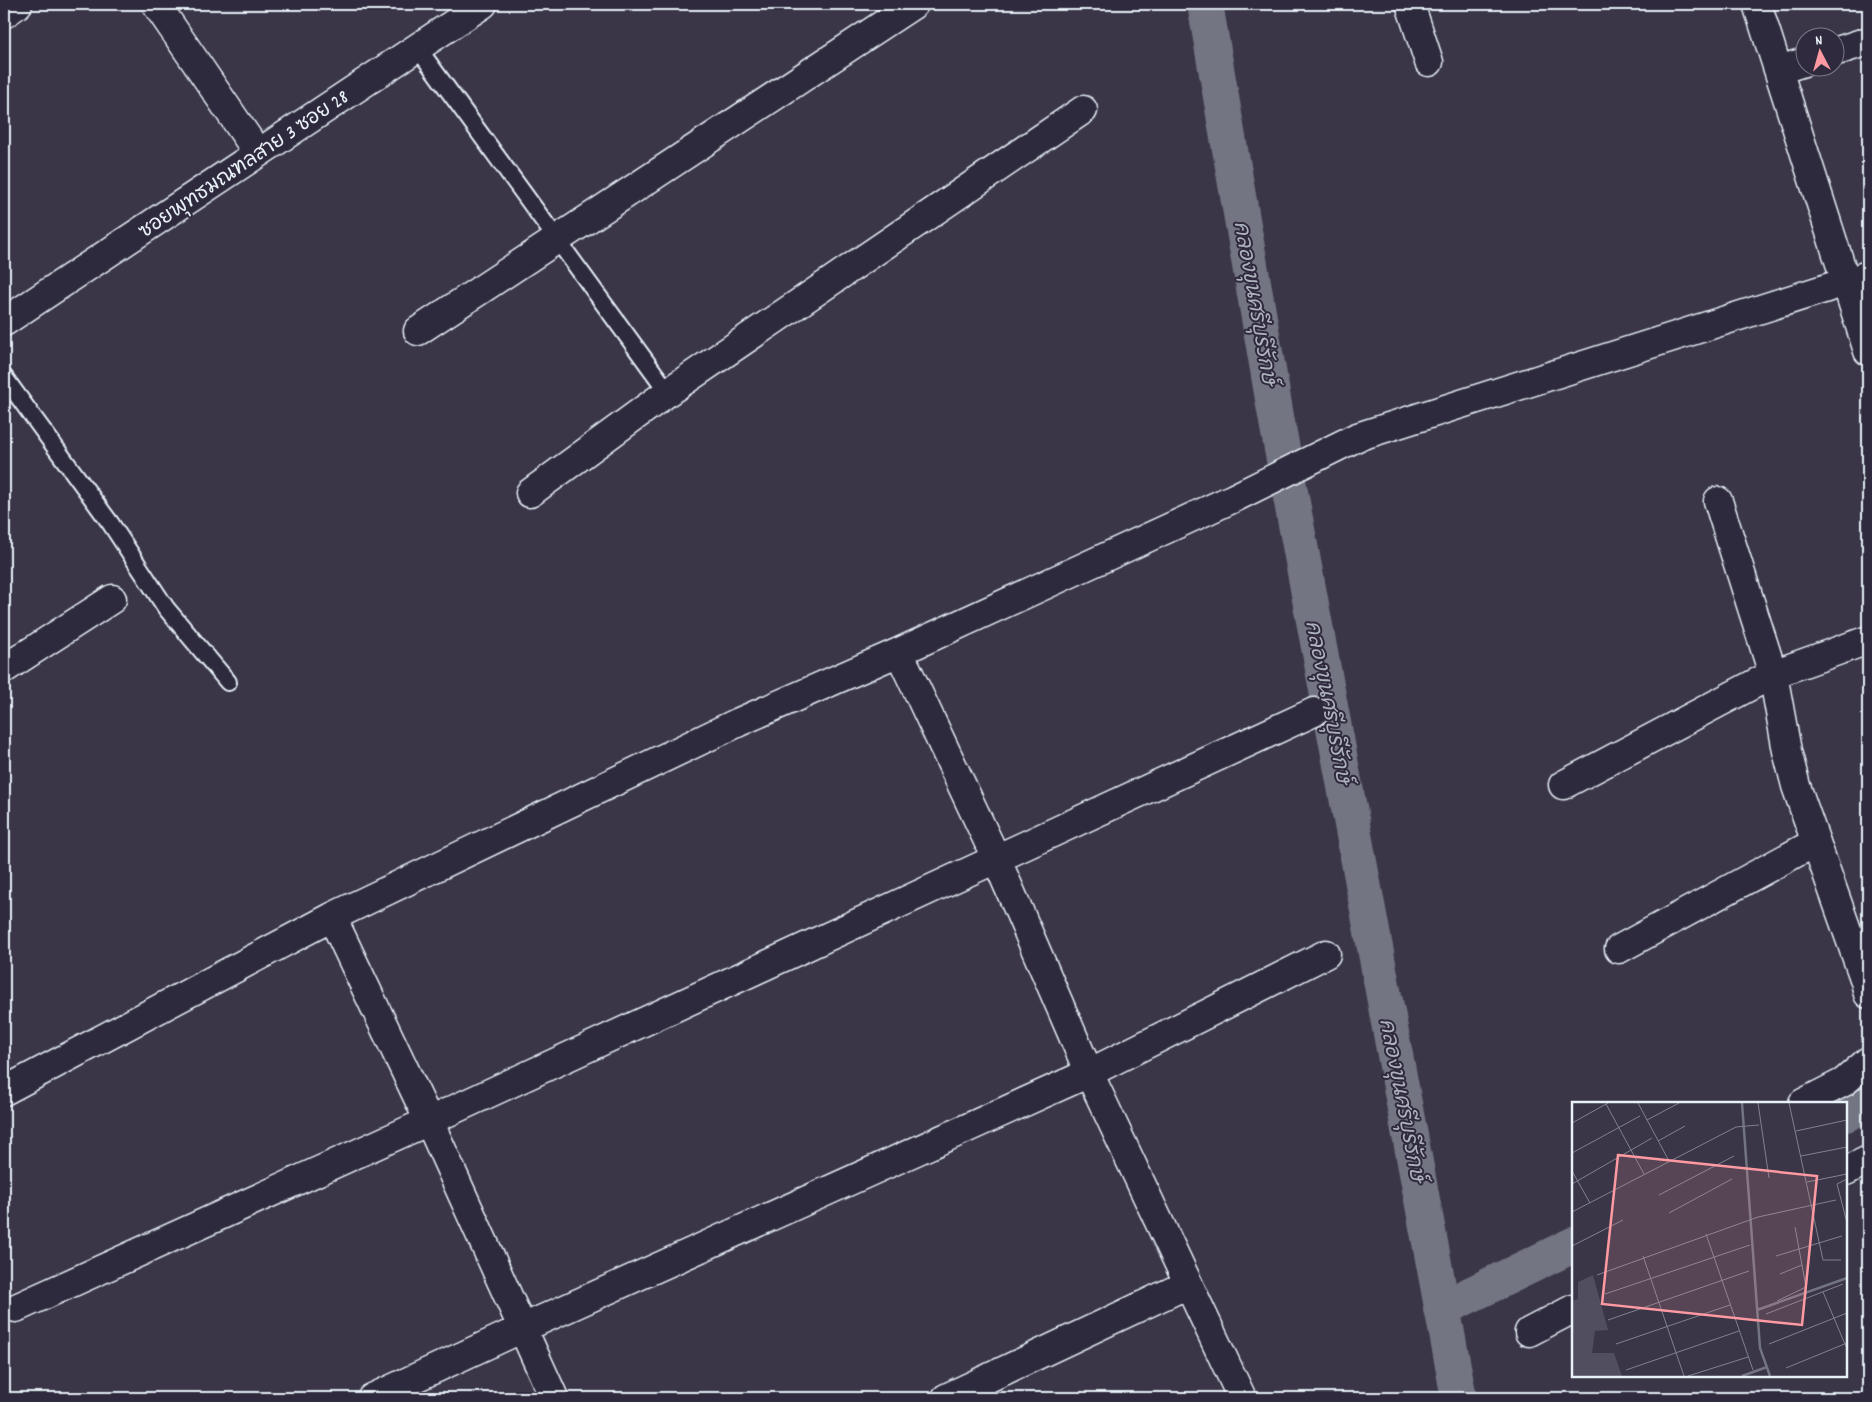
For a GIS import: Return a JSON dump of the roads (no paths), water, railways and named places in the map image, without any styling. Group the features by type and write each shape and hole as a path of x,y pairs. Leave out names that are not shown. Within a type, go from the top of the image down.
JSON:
{"street":[{"path":"4,14 18,4"},
{"path":"156,4 258,153"},
{"name":"ซอยพุทธมณฑลสาย 3 ซอย 28","path":"4,322 483,4"},
{"path":"418,331 914,4"},
{"path":"1410,4 1429,62"},
{"path":"1757,4 1779,70 1857,279 1868,351"},
{"path":"1844,49 1868,41"},
{"path":"1779,70 1794,65"},
{"path":"530,493 668,392 1083,110"},
{"path":"4,1091 332,917 739,722 899,652 1234,498 1357,437 1857,279"},
{"path":"1718,501 1773,674 1787,751 1796,786 1868,994"},
{"path":"4,669 112,599"},
{"path":"1563,785 1773,674 1868,640"},
{"path":"899,652 996,858 1090,1073 1242,1398"},
{"path":"16,1308 1314,712"},
{"path":"1619,948 1816,842"},
{"path":"332,917 428,1120 554,1398"},
{"path":"372,1398 523,1328 1090,1073 1326,954"},
{"path":"1806,1102 1844,1082 1868,1061"},
{"path":"1847,1170 1868,1160"},
{"path":"946,1398 1188,1284"},
{"path":"1529,1332 1572,1310"}],"lane":[{"path":"417,47 668,392"},
{"path":"4,377 111,524 166,608 228,682"}],"waterway":[{"name":"คลองขุนศรีบุรีรักษ์","path":"1205,4 1277,422 1459,1398"},
{"path":"1847,1114 1868,1103"},
{"path":"1441,1309 1572,1245"}]}
